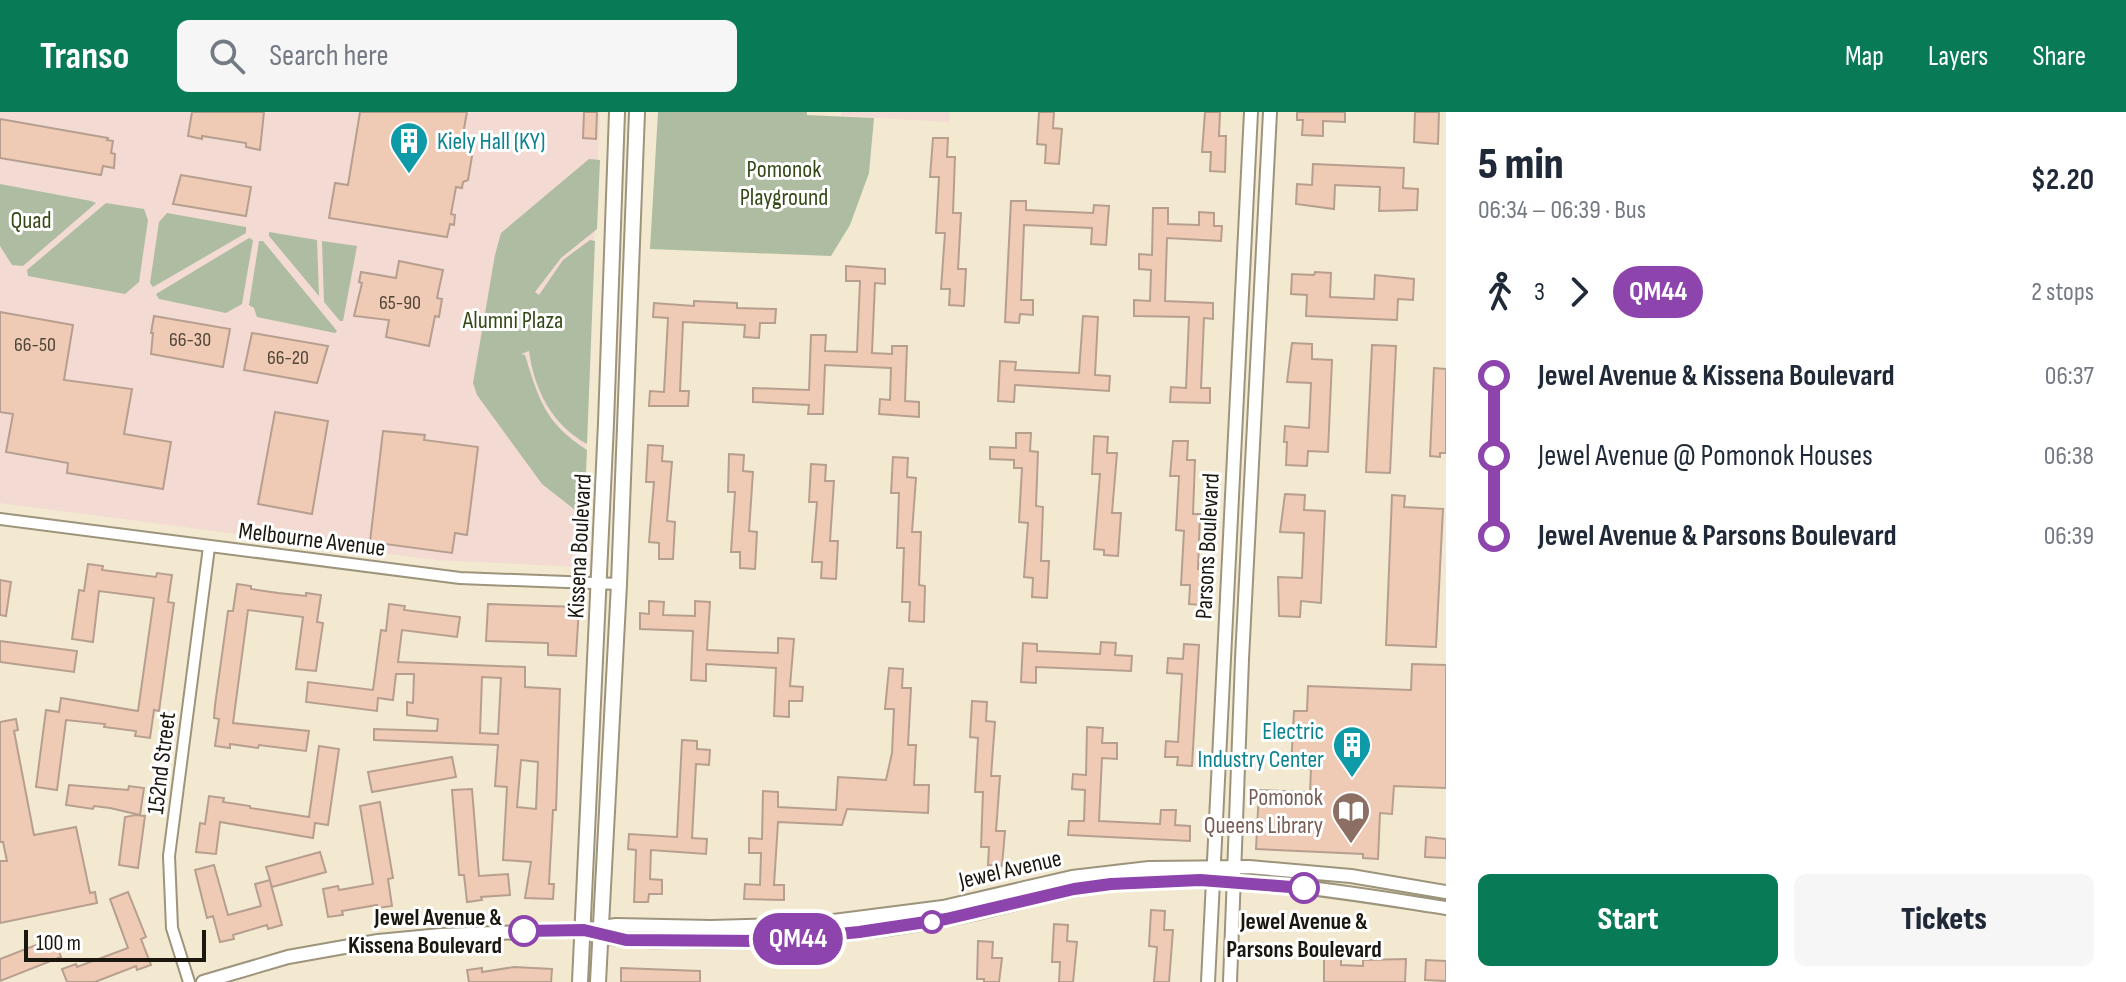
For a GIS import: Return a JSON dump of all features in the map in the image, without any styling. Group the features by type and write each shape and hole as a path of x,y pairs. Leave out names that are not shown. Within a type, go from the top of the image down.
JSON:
{"main road":[{"name":"Kissena Boulevard","path":"580,982 617,112"},
{"name":"Kissena Boulevard","path":"598,982 619,584 637,112"}],"street":[{"name":"Parsons Boulevard","path":"1208,982 1251,112"},
{"name":"Parsons Boulevard","path":"1230,982 1242,659 1270,112"},
{"name":"Melbourne Avenue","path":"0,519 460,578 619,584"},
{"name":"152nd Street","path":"189,982 172,928 169,856 209,547"},
{"name":"Jewel Avenue","path":"203,982 288,957 378,941 441,935 810,924 943,907 1109,871 1235,867 1351,876 1446,892"},
{"name":"Jewel Avenue","path":"601,931 626,940 698,942 815,937 946,919 1074,889 1151,880 1234,882 1348,892 1446,908"}],"shaded area":[{"path":"0,112 600,112 580,567 436,560 0,503"},
{"path":"841,112 950,112 949,122 841,116"}],"green space":[{"name":"Pomonok Playground","path":"658,112 807,112 807,115 874,118 869,173 850,225 831,256 650,249"},
{"name":"Alumni Plaza","path":"589,159 600,160 597,229 561,258 535,292 539,295 563,260 590,240 595,241 587,444 555,416 540,392 529,351 521,354 525,355 540,398 553,420 587,450 584,517 542,484 477,395 473,383 501,233"},
{"name":"Quad","path":"0,184 96,203 23,266 12,265 0,246"},
{"path":"106,203 144,209 148,220 139,282 125,294 28,276 27,270"},
{"path":"167,213 246,227 246,233 153,287 150,283 159,222"},
{"path":"269,232 317,240 319,296 269,236"},
{"path":"249,238 253,240 242,304 226,313 159,299 156,294"},
{"path":"259,241 263,241 337,331 335,333 257,317 254,308 249,305"},
{"path":"322,241 357,246 343,321 324,302"}],"building":[{"path":"192,112 264,112 260,150 246,147 246,143 188,136"},
{"name":"Kiely Hall (KY)","path":"360,112 467,112 461,145 469,147 468,152 472,156 468,180 463,182 462,188 456,187 451,214 455,215 454,225 450,224 447,237 329,218 335,183 348,185"},
{"path":"584,112 597,112 596,139 583,138"},
{"path":"1039,112 1054,112 1053,128 1062,129 1059,164 1045,163 1046,145 1037,144"},
{"path":"1205,112 1220,112 1219,136 1226,136 1225,172 1210,171 1211,152 1202,152"},
{"path":"1297,112 1345,112 1345,122 1323,121 1323,136 1302,135 1303,120 1297,120"},
{"path":"1415,112 1439,112 1438,144 1414,142"},
{"path":"0,119 108,138 113,141 111,153 115,154 114,168 103,166 101,175 0,158"},
{"path":"933,138 948,138 947,157 955,157 953,213 961,213 958,269 966,269 964,306 949,305 950,289 941,289 945,233 936,233 939,177 930,177"},
{"path":"1313,164 1404,168 1403,188 1418,189 1417,210 1379,211 1380,187 1335,185 1334,209 1296,204 1297,184 1312,185"},
{"path":"181,175 251,187 246,216 173,204"},
{"path":"1011,201 1026,201 1026,210 1093,213 1094,205 1109,206 1106,245 1091,244 1092,228 1024,225 1021,300 1033,300 1033,315 1020,314 1019,323 1005,322"},
{"path":"1153,208 1168,208 1168,224 1199,225 1199,212 1214,213 1214,226 1222,226 1221,241 1167,238 1165,301 1213,303 1213,319 1204,318 1201,388 1210,388 1210,403 1170,402 1171,387 1186,388 1189,317 1134,316 1134,300 1150,301 1151,270 1139,269 1139,254 1152,255"},
{"path":"399,261 443,270 437,298 442,299 439,317 435,316 429,346 386,337 389,320 354,316 362,283 359,282 361,272 396,278"},
{"path":"846,266 885,269 885,284 875,283 872,353 892,354 892,346 907,346 905,401 919,402 919,417 879,414 880,399 890,400 891,368 825,365 823,414 808,414 809,405 753,402 753,388 809,390 811,335 826,335 825,351 857,352 860,281 846,281"},
{"path":"1315,272 1331,273 1330,297 1374,299 1375,275 1414,279 1413,300 1398,299 1397,320 1306,316 1307,295 1291,294 1292,274 1314,275"},
{"path":"694,301 737,303 737,308 776,309 775,323 760,323 759,338 744,337 745,325 683,322 680,391 689,391 688,406 649,406 650,391 664,392 668,318 653,317 654,303 694,306"},
{"path":"0,312 73,325 64,380 132,389 124,434 171,442 163,489 67,473 68,463 6,452 13,414 0,412"},
{"path":"154,316 230,329 223,367 151,354"},
{"path":"1083,316 1098,317 1095,375 1110,376 1109,391 1015,385 1014,402 998,401 1000,361 1016,362 1015,370 1079,373"},
{"path":"252,333 328,346 317,383 244,370"},
{"path":"1292,343 1312,344 1312,359 1332,360 1328,452 1308,451 1307,466 1286,465 1285,426 1309,428 1311,383 1287,382"},
{"path":"1372,345 1396,346 1390,473 1366,472"},
{"path":"1434,368 1446,369 1446,453 1440,453 1440,457 1430,456"},
{"path":"275,412 328,421 312,514 258,504"},
{"path":"383,431 425,435 424,440 478,447 467,535 455,533 452,553 370,542"},
{"path":"1016,433 1031,433 1030,451 1038,452 1036,506 1043,507 1041,561 1049,561 1047,598 1032,597 1033,578 1024,577 1028,523 1019,522 1022,468 1014,468 1014,460 990,459 990,447 1016,448"},
{"path":"1094,436 1108,437 1107,453 1117,453 1112,513 1121,513 1118,556 1104,555 1104,550 1094,549 1100,474 1092,474"},
{"path":"1173,441 1188,441 1187,460 1195,460 1193,514 1200,514 1198,569 1206,569 1204,605 1189,604 1190,585 1181,585 1184,531 1176,530 1179,476 1170,476"},
{"path":"648,445 663,446 662,461 672,462 667,521 675,522 673,559 659,559 659,543 649,542 654,482 646,482"},
{"path":"729,454 744,455 743,471 753,472 749,531 757,532 755,569 740,568 740,552 731,552 735,492 728,492"},
{"path":"893,457 908,458 907,477 916,478 912,532 921,532 919,585 925,586 924,622 909,621 910,602 902,602 904,548 897,548 899,493 891,493"},
{"path":"811,464 826,465 825,481 834,481 830,541 838,541 836,579 821,578 822,562 812,562 817,502 809,502"},
{"path":"1285,494 1305,495 1304,510 1325,511 1321,603 1301,601 1300,617 1279,616 1278,577 1302,578 1304,533 1280,532"},
{"path":"1392,495 1405,496 1404,507 1443,509 1436,647 1386,645"},
{"path":"88,564 103,566 102,570 156,577 157,573 172,575 168,602 174,603 159,711 154,710 150,738 135,736 136,731 104,727 105,724 66,720 57,790 36,787 46,710 59,712 61,698 138,711 154,598 99,591 93,642 72,639 79,590 84,591"},
{"path":"0,580 11,582 6,616 0,615"},
{"path":"237,584 278,593 321,595 317,622 323,623 316,671 296,669 303,617 248,610 233,723 309,731 306,751 259,745 258,748 230,744 230,748 215,746 219,719 214,718 215,705 228,611 233,611"},
{"path":"649,601 664,602 663,615 695,616 695,601 710,602 707,650 778,653 778,638 794,639 790,686 803,687 802,701 789,701 789,717 774,716 776,668 706,664 706,681 691,680 693,631 640,629 640,613 649,614"},
{"path":"389,604 405,606 404,610 460,617 457,637 402,630 398,662 525,667 525,687 560,689 556,810 553,810 549,884 554,884 553,899 525,898 531,862 503,860 507,787 495,786 498,745 374,740 374,729 437,731 438,719 407,715 407,702 413,703 414,674 396,674 393,700 378,698 377,711 306,702 308,682 373,690 381,630 386,631","holes":["482,677 501,678 498,734 480,733","521,760 538,762 536,809 517,807"]},
{"path":"488,604 579,607 576,656 548,655 548,643 486,641"},
{"path":"0,641 77,651 74,672 0,662"},
{"path":"1101,642 1116,643 1115,655 1132,656 1131,671 1036,667 1036,683 1021,682 1023,643 1037,644 1037,651 1100,654"},
{"path":"1184,644 1199,645 1192,766 1177,765 1178,757 1165,757 1166,741 1178,742 1182,674 1167,673 1168,658 1183,659"},
{"name":"Electric Industry Center","path":"1412,664 1446,665 1446,788 1394,786 1392,814 1380,813 1378,859 1363,858 1363,854 1256,849 1259,790 1310,792 1311,769 1291,768 1294,711 1307,711 1308,686 1411,690"},
{"path":"889,668 903,669 902,688 911,688 908,745 916,745 914,785 929,785 928,813 847,809 842,825 778,822 774,885 784,885 784,900 744,899 745,884 760,885 761,853 749,853 749,838 762,839 763,791 778,792 778,807 836,810 838,777 886,780 892,753 894,709 885,709"},
{"path":"972,701 987,702 986,721 995,722 991,776 1000,776 996,831 1005,831 1002,866 988,865 989,847 981,847 983,792 975,792 978,738 970,737"},
{"path":"16,719 18,730 14,731 34,835 76,827 90,893 95,892 97,903 0,923 0,861 7,861 3,842 0,842 0,722"},
{"path":"1087,727 1103,728 1102,743 1117,743 1117,759 1102,758 1099,821 1160,824 1161,810 1176,810 1175,825 1190,826 1190,841 1068,835 1069,821 1084,821 1085,790 1072,789 1073,774 1086,775"},
{"path":"682,740 697,741 697,749 710,750 709,765 696,764 692,838 707,839 706,854 651,850 650,879 662,880 662,894 649,894 648,902 634,902 636,850 628,849 629,834 677,837"},
{"path":"319,746 339,749 328,825 315,823 313,838 220,822 216,854 196,852 200,823 205,824 209,796 250,808 309,817"},
{"path":"452,757 456,777 372,792 368,772"},
{"path":"69,785 128,790 129,786 144,788 140,815 110,808 66,805"},
{"path":"472,789 479,876 508,874 510,895 481,897 482,900 467,902 464,875 459,875 452,790"},
{"path":"380,802 393,878 388,879 392,906 378,908 377,905 342,911 343,915 328,917 323,889 338,886 339,890 373,884 360,806"},
{"path":"145,816 138,868 119,865 125,817"},
{"path":"1426,837 1446,839 1446,858 1425,857"},
{"path":"320,852 326,872 272,887 270,881 282,925 268,929 267,925 220,942 213,916 207,918 195,870 214,865 228,915 261,906 255,884 270,880 266,867"},
{"path":"128,892 146,937 141,939 151,965 137,970 136,966 95,982 67,982 62,969 76,964 77,967 128,948 110,899"},
{"path":"1151,910 1165,911 1164,930 1173,930 1169,982 1154,982 1157,947 1149,946"},
{"path":"1054,924 1068,925 1067,941 1077,942 1073,982 1059,982 1060,962 1052,962"},
{"path":"54,938 61,957 0,981 0,959"},
{"path":"978,941 993,942 992,958 1002,958 999,982 977,979"},
{"path":"1324,957 1341,958 1341,965 1363,966 1363,960 1406,959 1405,982 1324,982"},
{"path":"1426,960 1446,961 1446,981 1425,980"},
{"path":"514,967 552,969 551,982 469,982 467,970 482,968 482,972"},
{"path":"621,968 700,971 700,982 621,982"}],"bus line":[{"name":"QM44","path":"524,931 584,930 626,940 770,941 946,919 1074,889 1151,880 1248,882 1304,888"}],"place":[{"name":"Kiely Hall (KY)","path":"409,175"},
{"name":"Electric Industry Center","path":"1352,779"},
{"name":"Pomonok Queens Library","path":"1351,845"},
{"name":"Jewel Avenue & Parsons Boulevard","path":"1304,888"},
{"name":"Jewel Avenue & Kissena Boulevard","path":"524,931"}]}
